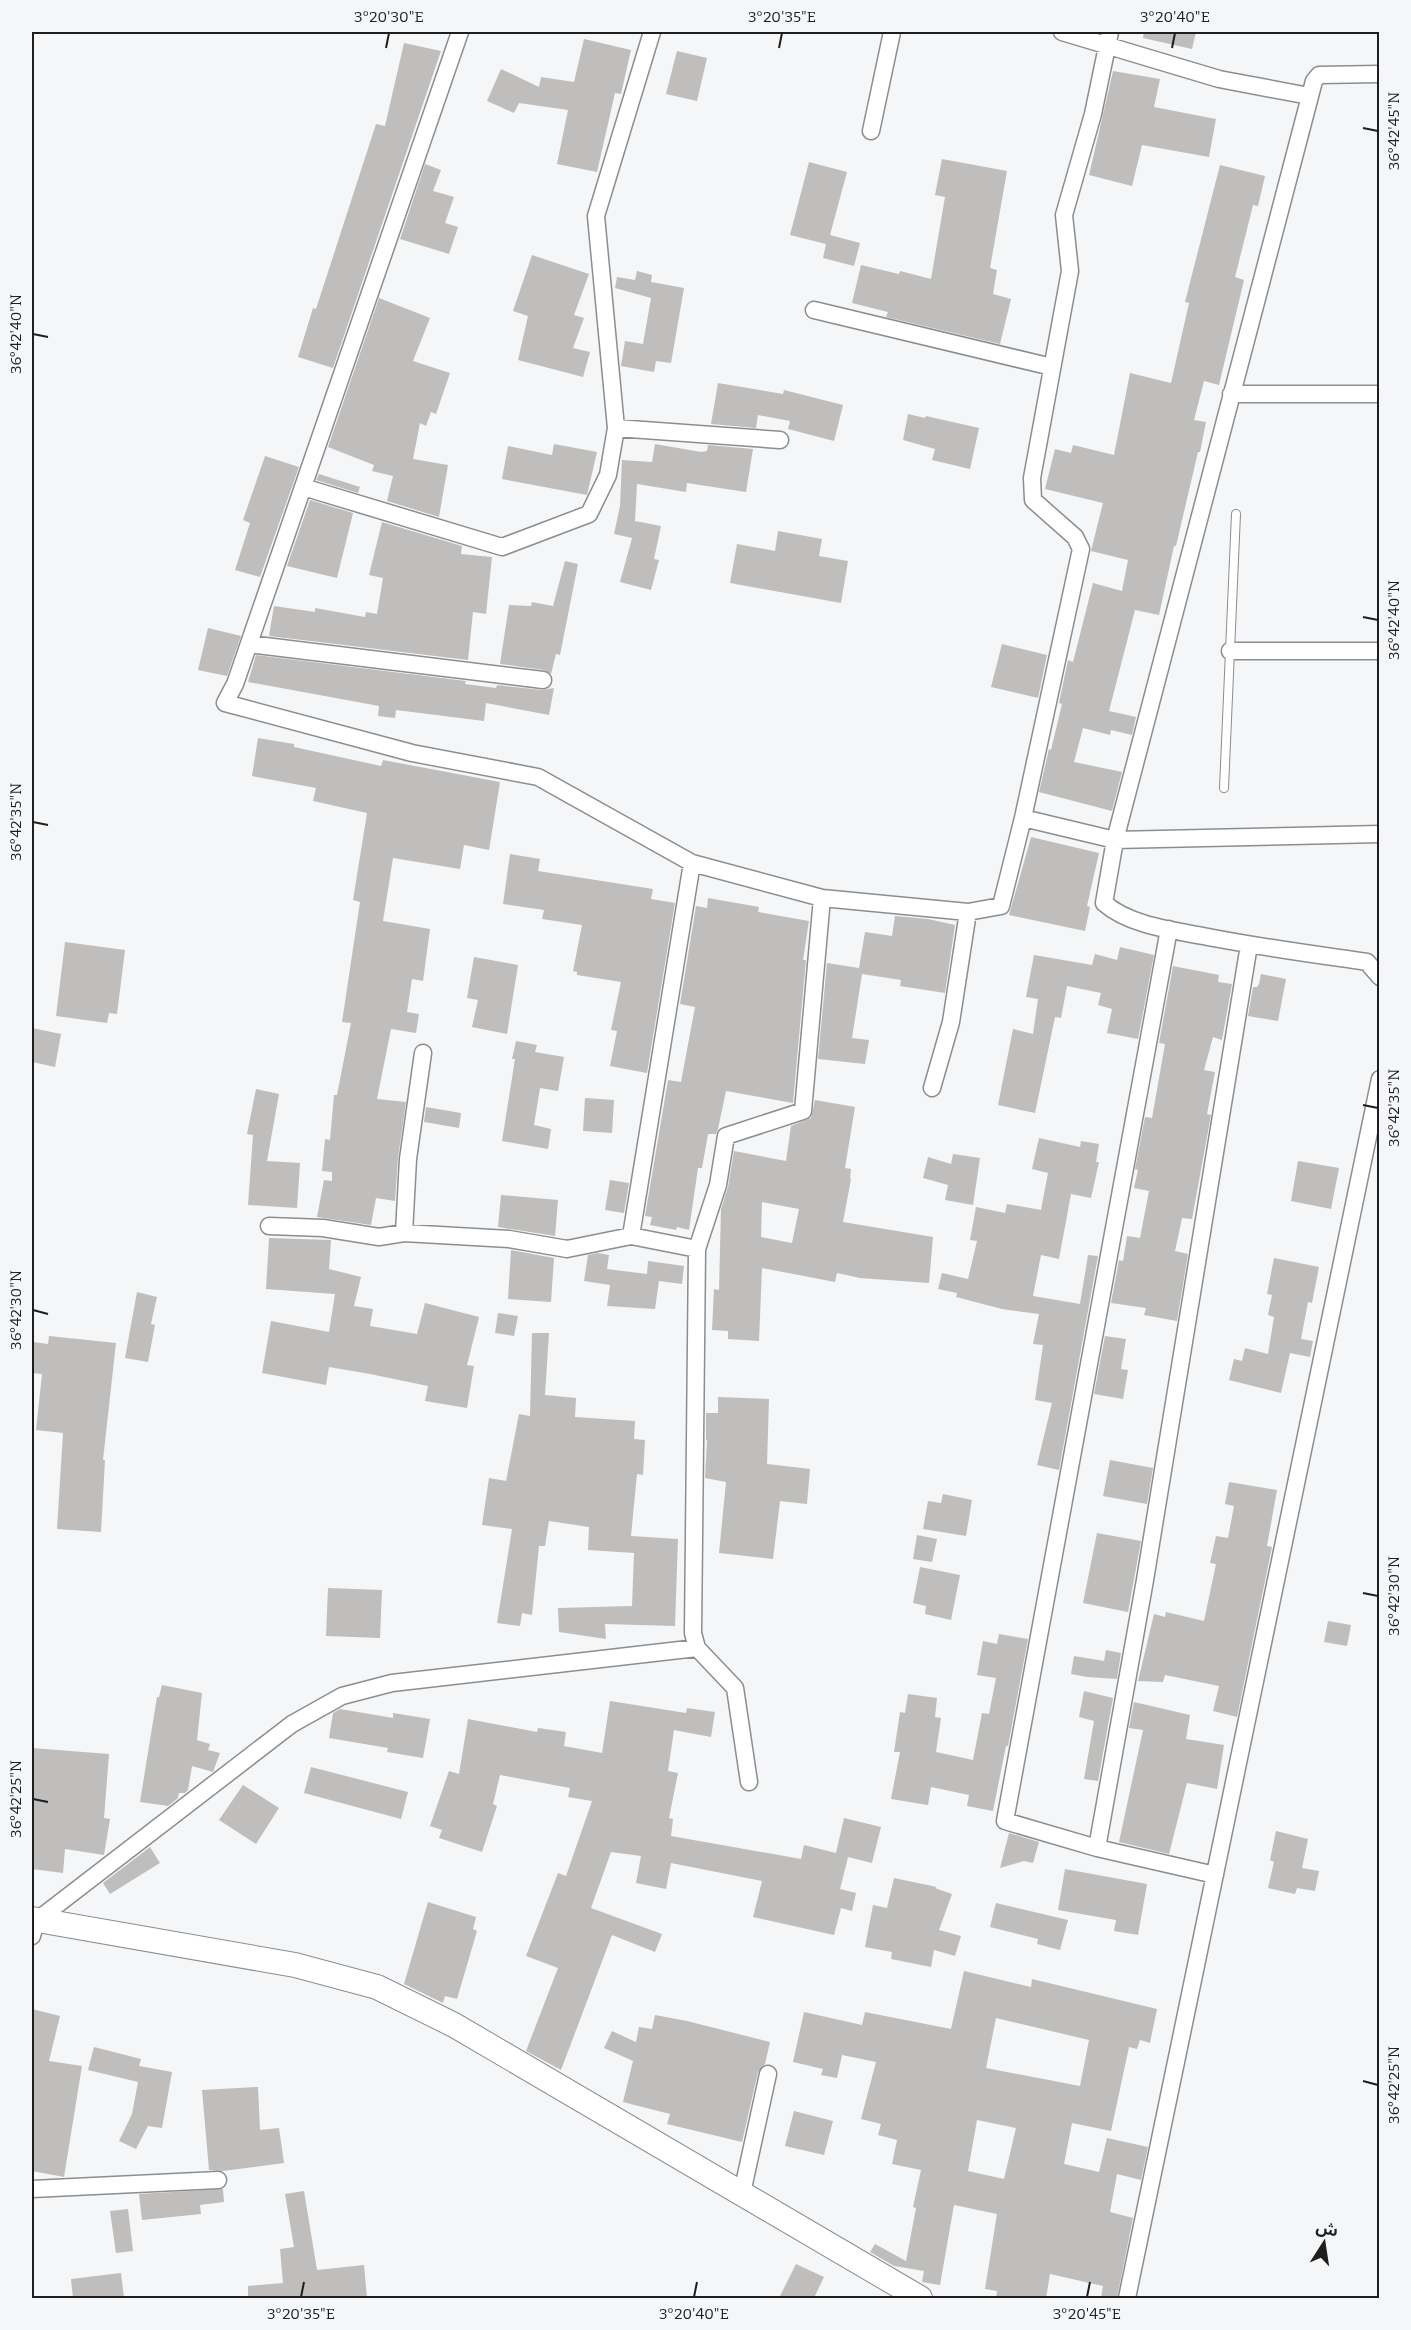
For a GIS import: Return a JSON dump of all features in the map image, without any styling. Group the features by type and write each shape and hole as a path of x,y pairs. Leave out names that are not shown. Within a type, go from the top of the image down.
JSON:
{"street":[{"path":"460,32 235,684 225,703 412,753 538,777 692,863 822,898 968,912 1001,906 1023,818 1081,549 1075,537 1033,500 1032,478 1070,271 1064,215 1093,114 1108,38"},
{"path":"303,487 502,547 589,514 608,475 616,428 596,216 652,32"},
{"path":"871,131 892,32"},
{"path":"1062,32 1108,38 1219,80 1309,96"},
{"path":"1380,74 1319,75 1314,81 1309,96 1114,840 1104,903 1116,914 1169,929 1249,945 1375,959 1380,977"},
{"path":"814,310 1052,368"},
{"path":"1232,394 1380,394"},
{"path":"616,428 780,440"},
{"path":"249,644 543,680"},
{"path":"1230,651 1380,651"},
{"path":"1023,818 1114,840 1380,834"},
{"path":"631,1236 692,863"},
{"path":"749,1782 735,1688 697,1648 693,1633 697,1250 718,1185 726,1136 803,1111 822,898"},
{"path":"932,1088 951,1022 968,912"},
{"path":"1169,929 1005,1821 1097,1848 1215,1875"},
{"path":"1097,1848 1145,1580 1249,945"},
{"path":"404,1233 408,1159 423,1053"},
{"path":"1127,2298 1380,1078"},
{"path":"269,1226 323,1228 379,1237 404,1233 509,1239 567,1248 631,1236 697,1250"},
{"path":"33,1925 292,1724 342,1696 392,1683 697,1648"},
{"path":"33,1925 295,1965 378,1987 454,2025 920,2298"},
{"path":"742,2193 768,2074"},
{"path":"32,2189 218,2180"}],"lane":[{"path":"1224,788 1236,514"}],"building":[{"path":"1144,32 1196,32 1192,49 1143,38"},
{"path":"584,39 631,50 621,94 615,93 597,172 557,164 568,110 519,103 514,113 487,101 501,69 539,87 541,77 574,82"},
{"path":"404,43 441,51 333,368 298,357 313,308 316,309 376,124 385,126"},
{"path":"677,51 707,58 697,101 666,94"},
{"path":"1113,71 1160,79 1154,107 1216,119 1209,157 1142,145 1132,186 1089,175"},
{"path":"942,159 1007,171 990,268 997,270 993,294 1011,299 1000,344 886,317 888,312 852,303 861,265 931,279 945,197 935,195"},
{"path":"809,162 847,172 830,235 860,243 854,266 823,258 826,244 790,235"},
{"path":"425,164 441,170 433,191 454,197 445,223 458,227 449,254 400,239"},
{"path":"1220,165 1265,176 1258,206 1253,205 1235,277 1244,280 1219,385 1204,381 1194,420 1206,422 1159,615 1135,610 1109,711 1136,717 1132,735 1111,730 1110,735 1083,728 1074,762 1122,772 1112,811 1039,792 1062,704 1059,703 1068,660 1073,662 1093,583 1122,591 1128,560 1091,551 1103,503 1045,489 1055,449 1071,453 1073,445 1114,455 1130,373 1171,383 1189,303 1185,302"},
{"path":"532,255 589,274 574,315 584,318 573,348 590,352 583,377 518,360 528,316 513,311"},
{"path":"637,271 652,275 651,282 684,288 671,363 656,361 654,372 621,366 625,341 643,344 651,298 615,288 617,277 635,280"},
{"path":"379,298 430,318 413,361 450,373 436,414 431,412 426,426 420,423 413,459 448,465 439,517 387,501 393,476 372,471 374,465 328,447"},
{"path":"718,383 783,394 784,390 843,405 834,441 788,429 790,421 758,415 756,428 711,424"},
{"path":"908,414 979,428 970,469 932,460 935,449 903,440"},
{"path":"554,444 597,452 587,495 502,479 508,446 552,455"},
{"path":"655,444 701,452 707,451 708,445 753,449 746,492 687,483 686,492 637,484 635,521 661,526 654,559 659,560 651,590 620,582 632,538 614,534 620,506 622,460 652,462"},
{"path":"265,456 299,467 260,577 235,570 250,523 243,520"},
{"path":"319,474 360,487 358,493 316,480"},
{"path":"310,500 353,513 337,578 287,566"},
{"path":"382,522 462,546 461,554 492,557 486,614 473,612 468,660 269,636 274,606 315,612 315,608 365,617 366,612 377,614 383,578 369,575"},
{"path":"778,531 822,539 819,556 848,561 841,603 730,583 737,544 775,551"},
{"path":"565,561 578,564 560,655 556,654 551,674 544,670 500,664 509,605 531,606 532,602 553,606"},
{"path":"208,628 241,636 227,676 198,670"},
{"path":"1002,644 1047,655 1038,698 991,687"},
{"path":"256,655 466,681 465,684 496,688 497,685 542,690 554,688 549,715 486,703 484,721 396,710 395,718 378,716 379,706 248,682"},
{"path":"258,738 294,744 294,747 381,766 383,760 500,782 489,850 464,845 460,869 393,858 383,921 430,929 423,981 412,979 407,1012 419,1014 416,1033 391,1029 377,1099 406,1102 395,1201 376,1198 371,1225 317,1217 324,1180 332,1181 332,1172 322,1171 325,1139 330,1140 334,1095 337,1095 351,1023 342,1022 360,902 353,900 367,813 313,801 316,788 252,776"},
{"path":"1031,837 1099,853 1087,906 1090,907 1085,931 1009,915"},
{"path":"510,854 540,859 538,871 653,889 651,899 675,903 647,1073 610,1066 617,1031 611,1030 621,982 577,975 577,972 573,971 582,925 542,919 544,910 503,904"},
{"path":"708,898 759,907 758,912 809,921 803,960 806,960 793,1103 726,1091 718,1129 716,1134 708,1134 702,1168 698,1168 689,1230 677,1227 676,1230 650,1225 652,1217 645,1216 668,1080 681,1082 695,1007 680,1004 696,906 707,908"},
{"path":"895,916 928,919 955,925 945,993 900,986 901,980 862,974 852,1038 869,1040 865,1064 818,1059 827,963 859,968 865,932 892,936"},
{"path":"65,942 125,950 117,1014 109,1013 107,1023 56,1016"},
{"path":"1120,947 1154,955 1138,1039 1107,1033 1112,1009 1098,1005 1101,993 1067,986 1061,1018 1055,1017 1035,1113 998,1105 1013,1029 1033,1034 1038,999 1026,997 1034,955 1092,965 1095,954 1117,960"},
{"path":"474,957 518,965 507,1034 472,1027 478,1000 467,998"},
{"path":"1173,966 1219,975 1218,982 1232,984 1222,1040 1213,1037 1204,1070 1215,1072 1207,1114 1211,1115 1192,1219 1182,1218 1175,1251 1188,1254 1177,1321 1144,1315 1146,1308 1111,1303 1119,1260 1123,1261 1127,1236 1140,1238 1149,1191 1134,1188 1138,1170 1135,1169 1145,1117 1152,1118 1165,1044 1159,1043"},
{"path":"1261,974 1286,979 1278,1021 1248,1016 1253,987 1259,984"},
{"path":"32,1028 61,1034 55,1067 32,1062"},
{"path":"516,1041 537,1045 535,1052 564,1057 558,1091 540,1088 534,1125 551,1129 548,1149 502,1141"},
{"path":"256,1089 279,1094 267,1161 300,1163 297,1208 248,1205 253,1135 247,1134"},
{"path":"585,1098 614,1100 612,1133 583,1131"},
{"path":"815,1100 855,1107 845,1168 851,1169 851,1179 843,1222 933,1237 929,1283 860,1278 837,1273 835,1282 762,1268 759,1341 728,1339 728,1331 712,1330 714,1289 719,1290 721,1209 728,1187 734,1151 786,1161 791,1126 811,1118","holes":["762,1202 799,1209 792,1243 761,1237"]},
{"path":"426,1107 461,1113 459,1128 424,1122"},
{"path":"1039,1138 1080,1147 1081,1141 1099,1144 1096,1162 1099,1162 1091,1198 1071,1194 1059,1259 1041,1255 1033,1296 1080,1304 1088,1255 1098,1256 1059,1470 1037,1465 1052,1403 1035,1400 1043,1345 1033,1344 1039,1314 1002,1309 956,1297 957,1293 938,1289 942,1273 968,1279 977,1241 970,1240 976,1207 1005,1213 1007,1204 1041,1210 1048,1173 1032,1169"},
{"path":"953,1154 980,1158 973,1205 945,1200 948,1185 923,1178 928,1157 951,1164"},
{"path":"1298,1161 1339,1168 1331,1209 1291,1201"},
{"path":"610,1180 629,1183 624,1213 605,1210"},
{"path":"501,1195 558,1200 555,1236 498,1227"},
{"path":"269,1238 331,1240 329,1269 361,1277 354,1306 373,1309 370,1326 417,1334 425,1303 479,1317 467,1365 474,1366 467,1408 425,1401 428,1386 329,1367 326,1385 262,1373 271,1321 329,1332 335,1294 266,1289"},
{"path":"511,1250 554,1258 551,1302 508,1299"},
{"path":"598,1253 609,1255 607,1269 647,1274 648,1261 684,1266 682,1284 659,1281 655,1309 607,1306 610,1285 584,1281 588,1255"},
{"path":"1274,1258 1319,1267 1312,1303 1308,1302 1301,1339 1313,1341 1310,1357 1290,1353 1281,1393 1229,1380 1234,1359 1242,1361 1245,1348 1268,1354 1274,1317 1268,1315 1272,1295 1267,1294"},
{"path":"137,1292 157,1297 151,1324 155,1325 148,1362 125,1358"},
{"path":"498,1313 518,1316 514,1336 495,1333"},
{"path":"532,1333 549,1333 545,1395 576,1398 575,1417 635,1421 634,1439 645,1440 643,1475 637,1474 631,1536 678,1539 675,1626 605,1624 606,1639 559,1632 558,1608 632,1606 634,1553 588,1550 589,1527 549,1521 545,1546 539,1546 532,1615 522,1613 520,1626 497,1623 512,1529 482,1525 489,1478 506,1481 519,1414 530,1416"},
{"path":"49,1336 116,1343 103,1460 105,1460 101,1532 57,1529 63,1433 36,1430 42,1374 32,1373 33,1342 48,1344"},
{"path":"1105,1336 1126,1339 1121,1369 1128,1370 1123,1399 1094,1394"},
{"path":"718,1397 769,1399 767,1464 810,1469 807,1504 780,1501 773,1559 719,1553 726,1482 705,1478 706,1413 718,1413"},
{"path":"1110,1460 1153,1468 1147,1504 1103,1496"},
{"path":"1229,1482 1277,1490 1267,1546 1272,1547 1237,1717 1213,1711 1219,1686 1165,1675 1163,1682 1138,1681 1154,1614 1165,1617 1166,1612 1204,1621 1216,1564 1210,1563 1216,1536 1228,1538 1234,1506 1225,1504"},
{"path":"943,1494 972,1500 966,1536 923,1529 928,1501 941,1503"},
{"path":"1097,1533 1141,1541 1128,1612 1083,1603"},
{"path":"917,1535 937,1539 932,1562 913,1559"},
{"path":"920,1567 960,1575 951,1620 925,1614 926,1606 913,1603"},
{"path":"328,1588 382,1590 380,1638 326,1636"},
{"path":"1328,1621 1351,1625 1347,1646 1324,1642"},
{"path":"999,1634 1028,1639 993,1811 967,1806 969,1795 931,1787 928,1805 891,1799 900,1752 894,1752 900,1712 905,1713 908,1694 937,1698 935,1717 941,1718 936,1752 973,1760 982,1713 989,1714 996,1678 977,1675 983,1641 997,1644"},
{"path":"1106,1650 1121,1653 1117,1679 1071,1674 1074,1656 1104,1661"},
{"path":"162,1685 202,1693 197,1740 210,1744 208,1750 220,1753 213,1772 192,1766 188,1790 185,1793 179,1793 178,1798 168,1806 140,1802 157,1697 159,1697"},
{"path":"1084,1691 1113,1698 1098,1781 1084,1779 1094,1721 1079,1717"},
{"path":"610,1701 686,1713 687,1708 715,1712 711,1737 674,1730 668,1771 678,1773 669,1818 673,1819 671,1836 801,1859 804,1845 836,1853 844,1818 881,1827 872,1863 848,1857 840,1889 856,1893 852,1911 841,1908 834,1935 753,1917 762,1881 671,1863 666,1889 636,1883 641,1856 611,1852 591,1908 662,1934 655,1952 612,1935 561,2070 526,2051 558,1968 526,1956 558,1873 566,1876 592,1801 568,1797 570,1788 500,1775 493,1804 497,1806 482,1852 439,1838 442,1830 430,1826 449,1771 459,1774 468,1719 537,1732 538,1728 566,1732 564,1746 602,1753"},
{"path":"1134,1702 1190,1715 1186,1739 1224,1745 1217,1789 1187,1783 1169,1854 1119,1842 1143,1730 1129,1728"},
{"path":"340,1709 393,1718 393,1713 430,1719 423,1758 387,1752 388,1748 329,1738 333,1713"},
{"path":"32,1748 109,1754 104,1818 110,1819 104,1855 65,1849 63,1873 32,1869"},
{"path":"311,1767 408,1792 401,1819 304,1793"},
{"path":"243,1785 279,1808 256,1844 219,1820"},
{"path":"1276,1831 1308,1839 1302,1868 1319,1871 1315,1891 1297,1888 1295,1894 1268,1888 1274,1862 1270,1860"},
{"path":"1009,1833 1039,1842 1033,1863 1024,1861 1000,1868"},
{"path":"150,1847 160,1863 110,1894 103,1883"},
{"path":"1065,1869 1147,1884 1138,1935 1114,1931 1116,1920 1058,1910"},
{"path":"894,1878 937,1887 935,1888 952,1894 939,1930 961,1936 955,1956 934,1950 931,1967 891,1959 892,1952 865,1947 873,1905 887,1908"},
{"path":"428,1902 476,1917 473,1929 477,1931 457,1999 445,1996 443,2003 404,1984"},
{"path":"996,1903 1068,1920 1060,1950 1037,1944 1038,1939 990,1927"},
{"path":"964,1971 1031,1987 1032,1979 1157,2009 1150,2043 1140,2040 1137,2049 1129,2047 1111,2131 1072,2123 1064,2164 1099,2172 1107,2138 1148,2147 1141,2180 1117,2174 1110,2212 1133,2218 1117,2298 1101,2298 1103,2286 1050,2274 1046,2298 996,2298 997,2291 985,2289 997,2214 954,2205 940,2285 922,2282 924,2271 894,2266 870,2252 875,2244 906,2261 916,2208 913,2207 921,2170 892,2164 897,2140 878,2135 881,2124 861,2119 876,2062 842,2055 837,2078 821,2075 823,2069 793,2062 804,2012 862,2025 865,2012 951,2029","holes":["996,2018 1089,2040 1080,2086 986,2068","977,2120 1016,2128 1004,2179 968,2171"]},
{"path":"32,2009 60,2016 49,2061 82,2066 64,2177 32,2171"},
{"path":"655,2015 770,2042 765,2064 758,2072 742,2142 667,2124 670,2114 623,2102 633,2061 604,2048 612,2031 636,2042 639,2027 652,2029"},
{"path":"94,2047 141,2059 139,2066 172,2072 162,2128 148,2126 136,2149 119,2141 132,2114 138,2082 88,2070"},
{"path":"258,2087 260,2130 279,2128 284,2163 223,2171 209,2170 202,2090"},
{"path":"794,2111 833,2121 824,2155 785,2146"},
{"path":"223,2189 224,2202 200,2205 201,2214 142,2220 139,2194"},
{"path":"304,2191 317,2270 364,2265 367,2298 248,2298 248,2286 283,2283 280,2249 294,2247 285,2194"},
{"path":"128,2209 133,2251 116,2253 110,2211"},
{"path":"796,2264 824,2277 814,2298 779,2298"},
{"path":"121,2273 124,2298 73,2298 71,2279"}]}
